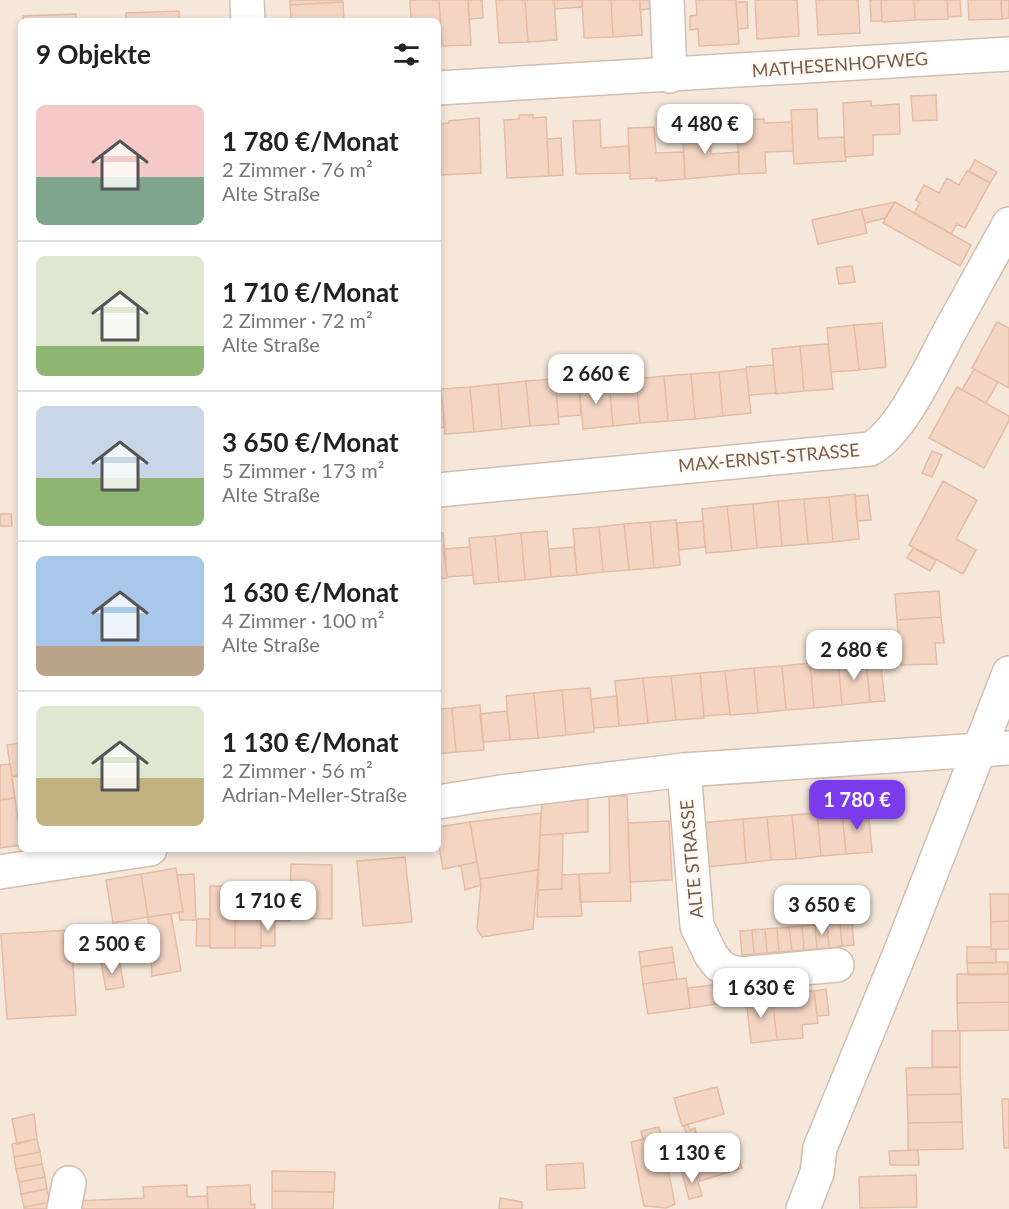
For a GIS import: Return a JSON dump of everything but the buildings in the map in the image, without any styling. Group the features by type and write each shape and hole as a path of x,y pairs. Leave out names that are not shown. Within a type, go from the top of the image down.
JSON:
{"street":[{"path":"247,0 248,18"},
{"path":"667,0 670,76"},
{"name":"MATHESENHOFWEG","path":"441,88 1009,54"},
{"name":"MAX-ERNST-STRASSE","path":"441,490 870,449 890,433 914,396 1009,224"},
{"path":"803,1209 817,1173 820,1148 900,955 993,750 1009,673"},
{"path":"441,802 684,770 993,750"},
{"name":"ALTE STRASSE","path":"684,770 698,926 711,955 728,971 740,974 837,965"},
{"path":"0,872 130,852"},
{"path":"783,1209 804,1167 820,1148"}],"shaded area":[{"path":"0,0 1009,0 1009,1209 0,1209"}]}
